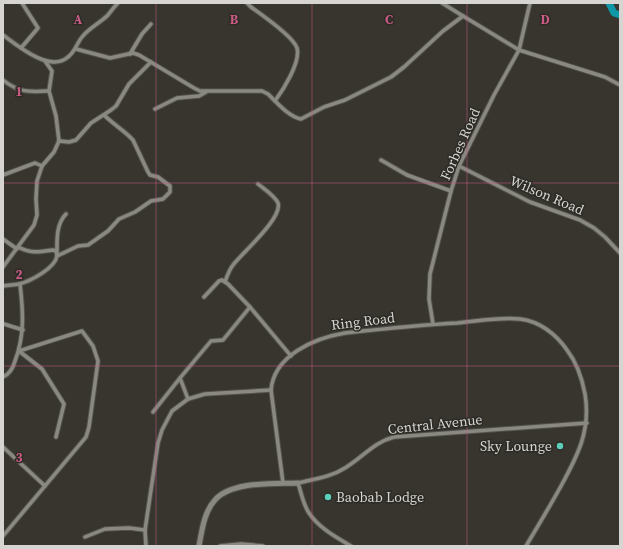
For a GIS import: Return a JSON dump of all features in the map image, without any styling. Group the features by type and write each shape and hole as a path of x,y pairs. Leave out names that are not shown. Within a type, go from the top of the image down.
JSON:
{"street":[{"path":"21,48 38,28 22,3"},
{"path":"3,35 21,48 45,61 63,61 76,49 83,36 108,15 118,3"},
{"path":"248,3 251,7 284,32 297,49 296,60 288,79 275,101"},
{"path":"442,3 519,50 605,77 620,85"},
{"name":"Forbes Road","path":"432,324 429,299 430,274 451,192 459,166 494,95 519,50 530,3"},
{"path":"76,49 110,58 130,54 139,55 194,88 206,92 262,91 268,94 285,111 301,119 391,77 443,31 463,16"},
{"path":"130,54 142,34 151,24"},
{"path":"3,267 18,248 37,219 37,181 42,166 54,152 59,140 56,116 49,91 52,71 45,61"},
{"path":"59,140 70,142 76,140 91,123 116,106 129,84 151,62"},
{"path":"3,80 19,90 29,92 49,91"},
{"path":"155,109 177,98 199,96 206,92"},
{"path":"57,254 78,246 88,245 108,232 119,218 135,212 151,201 163,199 170,192 170,186 158,177 150,175 133,140 104,115"},
{"path":"381,160 407,175 451,192"},
{"path":"3,175 35,163 42,166"},
{"name":"Wilson Road","path":"459,166 530,202 594,228 620,253"},
{"path":"225,282 233,265 266,230 278,210 276,200 258,184"},
{"path":"3,286 20,284 45,271 54,263 57,254 58,227 61,218 66,214"},
{"path":"3,239 27,252 53,250 57,254"},
{"path":"204,297 219,281 225,282 250,307 291,356"},
{"path":"3,377 12,369 19,351 23,330 20,284"},
{"path":"153,412 211,342 223,340 250,307"},
{"name":"Ring Road","path":"283,483 271,390 272,381 280,367 291,356 304,347 316,340 331,335 488,319 520,319 540,325 564,345 573,359 583,380 587,408 587,423 574,462 526,546"},
{"path":"4,324 23,330"},
{"path":"3,536 76,450 89,432 98,361 93,346 82,331 19,351"},
{"path":"19,351 42,369 64,404 56,437"},
{"path":"180,378 188,399"},
{"path":"146,546 146,530 158,443 162,430 172,411 188,399 205,394 271,390"},
{"name":"Central Avenue","path":"298,483 336,473 349,466 380,442 394,437 587,423"},
{"path":"3,447 45,486"},
{"path":"198,546 208,512 219,496 230,490 246,486 283,483 298,483 306,506 314,519 324,529 351,546"},
{"path":"85,537 106,529 129,528 146,530"},
{"path":"220,546 241,544 263,546"}],"waterway":[{"path":"609,3 614,13 620,15"}],"place":[{"name":"Sky Lounge","path":"560,446"},
{"name":"Baobab Lodge","path":"328,497"}]}
